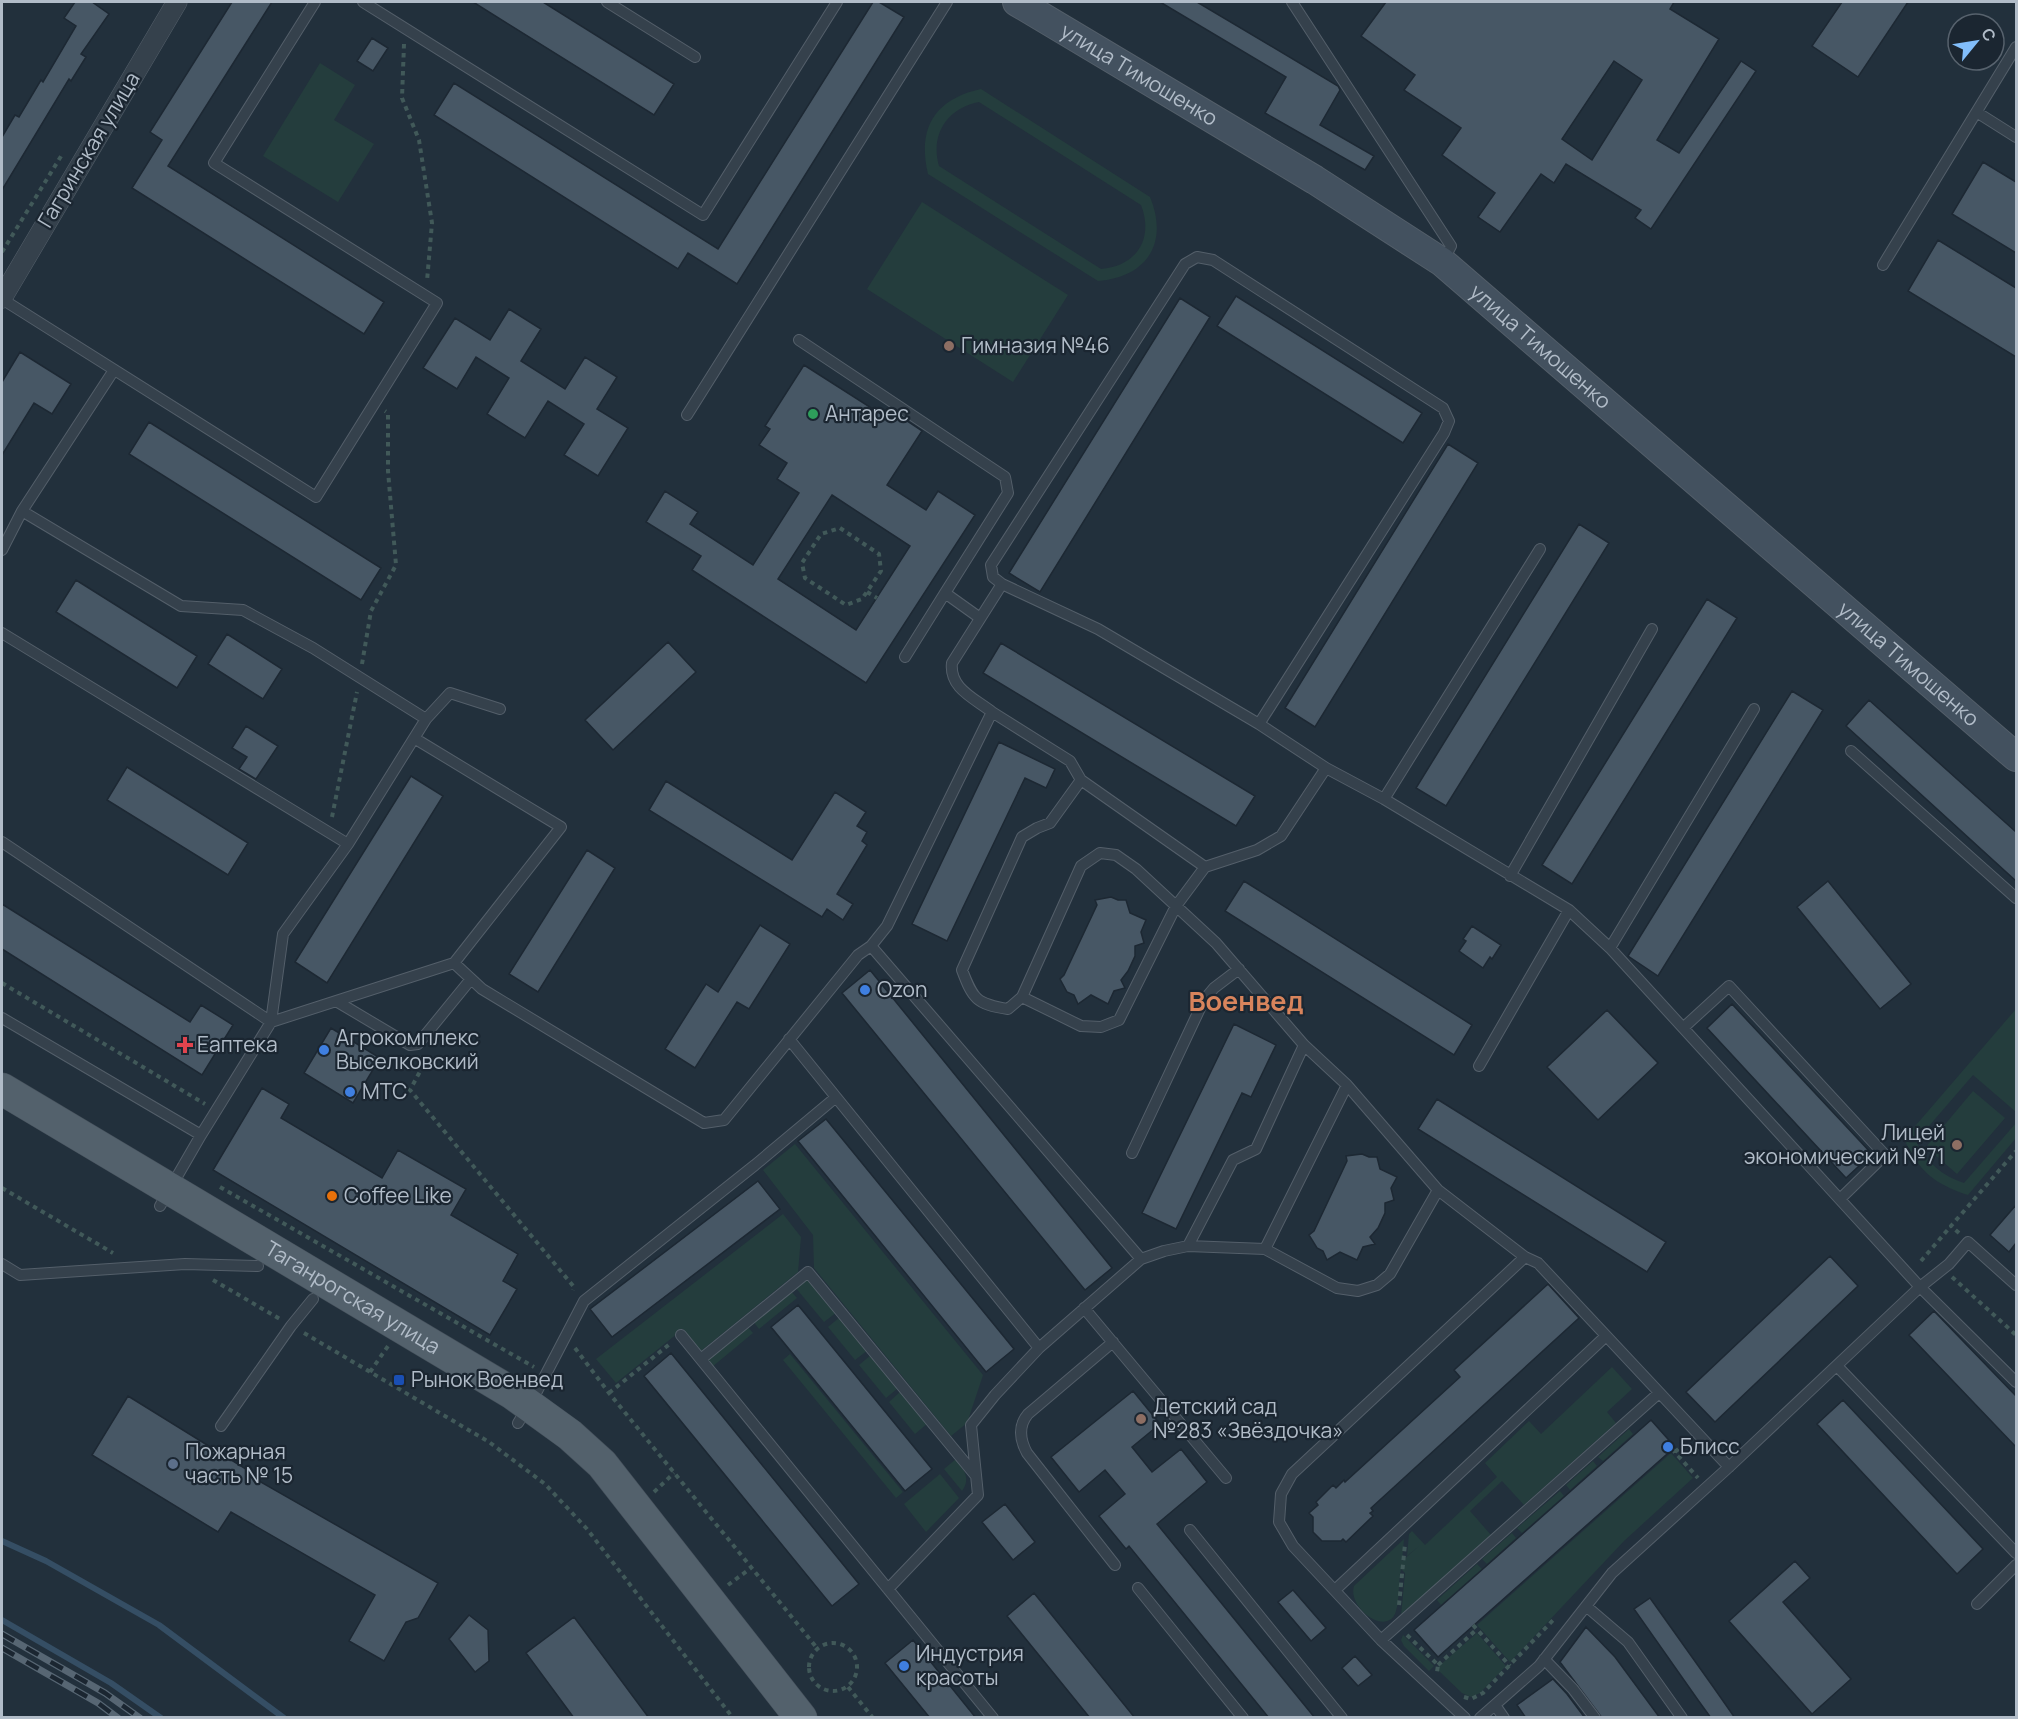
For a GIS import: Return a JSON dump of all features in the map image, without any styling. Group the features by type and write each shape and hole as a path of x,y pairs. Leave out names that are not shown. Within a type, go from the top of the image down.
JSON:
{"main road":[{"name":"Таганрогская улица","path":"2,1089 171,1187 524,1414 557,1451 586,1478 775,1718"},
{"name":"Таганрогская улица","path":"2,1113 171,1187 258,1266 313,1299 524,1414 570,1435 602,1464 801,1718"}],"street":[{"name":"Гагринская улица","path":"2,299 177,2"},
{"name":"улица Тимошенко","path":"1017,2 1315,180 1442,262 2016,757"}],"lane":[{"path":"2,299 316,497 437,303 214,163 315,2"},
{"path":"363,2 704,215 837,2"},
{"path":"607,2 695,57"},
{"path":"687,415 947,2"},
{"path":"1292,2 1451,246 1442,262"},
{"path":"1882,265 1978,113 2016,47"},
{"path":"1978,113 2016,137"},
{"path":"1259,724 1444,433 1449,421 1443,408 1213,260 1197,257 1185,264 991,565 993,577 1002,584 1098,629 1259,724 1326,768 1569,910 1610,948 1920,1287 2016,1382"},
{"path":"799,340 1005,477 1008,493 905,657"},
{"path":"2,550 22,511 114,370"},
{"path":"22,511 181,606 243,610 313,648 426,719"},
{"path":"1384,800 1540,549"},
{"path":"1002,584 952,663 950,675 957,686 992,712 1070,761 1080,780 1205,867"},
{"path":"945,593 980,618"},
{"path":"1510,876 1652,629"},
{"path":"2,633 348,844"},
{"path":"171,1187 216,1110 272,1022 283,934 348,844 426,719 450,693 500,709"},
{"path":"1610,948 1754,710"},
{"path":"454,963 482,989 704,1123 724,1120 858,955 872,946 887,926 992,712"},
{"path":"272,1022 454,963 561,827 414,738"},
{"path":"1851,751 2016,898"},
{"path":"1022,997 1081,1026 1101,1027 1119,1020 1176,906 1205,867 1257,850 1281,836 1326,768"},
{"path":"1080,780 1050,824 1036,828 1022,837 962,969 971,995 991,1007 1008,1009 1022,997 1081,866 1100,853 1116,855 1136,869 1216,943 1304,1045 1347,1085 1438,1190 1525,1257 1538,1263 1729,1467"},
{"path":"2,842 272,1022"},
{"path":"1479,1066 1569,910"},
{"path":"872,946 1141,1259"},
{"path":"1132,1154 1204,1000 1214,988 1239,969"},
{"path":"336,1001 410,1045 418,1044 471,979"},
{"path":"1683,1028 1729,986 1884,1155 1840,1199"},
{"path":"2,1018 201,1135"},
{"path":"789,1039 1039,1348"},
{"path":"1188,1246 1233,1160 1256,1149 1304,1045"},
{"path":"1265,1249 1347,1085"},
{"path":"524,1414 584,1301 835,1098"},
{"path":"888,1589 978,1495 971,1425 995,1395 1039,1348 1141,1259 1188,1246 1265,1249 1337,1288 1358,1290 1377,1285 1390,1274 1438,1190"},
{"path":"1480,1718 1544,1659 1612,1573 1942,1269 1968,1242 2016,1285"},
{"path":"1466,1718 1381,1640 1293,1546 1279,1522 1281,1494 1292,1474 1525,1257"},
{"path":"2,1264 20,1275 185,1264 258,1266"},
{"path":"701,1359 807,1272 976,1476"},
{"path":"221,1426 291,1326 313,1299"},
{"path":"1084,1308 1226,1478"},
{"path":"681,1335 993,1718"},
{"path":"1335,1590 1606,1336"},
{"path":"1113,1342 1028,1414 1021,1425 1021,1436 1027,1453 1115,1565"},
{"path":"1837,1366 2016,1553"},
{"path":"1381,1640 1659,1393"},
{"path":"1191,1530 1342,1718"},
{"path":"1977,1604 2016,1565"},
{"path":"1138,1588 1243,1718"},
{"path":"1586,1606 1628,1642 1682,1718"},
{"path":"1544,1659 1574,1689 1595,1718"},
{"path":"1494,1705 1504,1718"}],"path":[{"path":"405,28 402,98 419,140 432,223 425,296"},
{"path":"329,833 371,611 396,565 388,471 388,413 375,403"},
{"path":"840,528 879,554 881,571 867,591 862,599 846,605 805,578 802,563 821,534 840,528"},
{"path":"867,591 877,598"},
{"path":"2,983 216,1110"},
{"path":"418,1044 424,1064 410,1090 574,1287 565,1308 575,1348 817,1648"},
{"path":"1921,1261 2016,1151"},
{"path":"171,1187 546,1374"},
{"path":"2,1188 137,1267"},
{"path":"1951,1226 1968,1242"},
{"path":"185,1264 489,1442 545,1484 587,1529 733,1718"},
{"path":"1942,1269 2016,1335"},
{"path":"609,1393 681,1335"},
{"path":"1672,1449 1706,1487"},
{"path":"1690,1485 1720,1458"},
{"path":"646,1498 674,1473"},
{"path":"1407,1524 1397,1625 1438,1665"},
{"path":"720,1591 751,1568"},
{"path":"1460,1695 1471,1699 1484,1693 1560,1613"},
{"path":"1473,1625 1510,1666"},
{"path":"1445,1680 1437,1672 1438,1665 1478,1629"},
{"path":"831,1643 846,1647 856,1658 857,1674 848,1687 834,1692 820,1688 810,1676 809,1661 817,1648 831,1643"},
{"path":"848,1687 873,1718"}],"green space":[{"path":"320,63 355,85 334,120 374,144 338,202 263,156"},
{"path":"981,89 1150,197 1157,229 1150,255 1141,265 1129,273 1098,281 928,174 925,143 933,118 941,108 965,94","holes":["979,102 1141,205 1145,228 1144,239 1139,248 1124,262 1114,267 1101,269 939,166 937,155 939,134 950,117 958,110"]},
{"path":"922,202 1068,295 1013,382 867,289"},
{"path":"2016,1009 2016,1112 1973,1075 1916,1141 1936,1167 1964,1183 2016,1123 2016,1138 1968,1195 1946,1186 1929,1175 1916,1160 1904,1139"},
{"path":"1973,1091 2005,1118 1957,1174 1926,1147"},
{"path":"795,1144 983,1375 967,1423 951,1436 814,1268 813,1235 763,1170"},
{"path":"783,1214 801,1237 798,1272 701,1351 683,1329 616,1383 596,1359"},
{"path":"802,1281 809,1281 837,1312 824,1322 795,1287"},
{"path":"789,1289 797,1298 759,1329 752,1320"},
{"path":"840,1317 868,1350 855,1360 828,1327"},
{"path":"746,1325 753,1333 712,1367 705,1358"},
{"path":"790,1354 903,1492 896,1498 783,1360"},
{"path":"871,1355 898,1388 886,1398 859,1365"},
{"path":"1612,1367 1632,1389 1607,1412 1616,1423 1524,1505 1502,1481 1470,1511 1491,1535 1401,1616 1405,1573 1401,1569 1397,1606 1392,1619 1385,1622 1377,1621 1362,1611 1353,1594 1354,1586 1404,1539 1402,1561 1419,1546 1407,1556 1409,1534 1412,1531 1425,1545 1497,1477 1485,1463 1529,1421 1541,1434"},
{"path":"901,1391 928,1423 915,1434 889,1402"},
{"path":"1629,1429 1633,1434 1603,1461 1598,1457"},
{"path":"1671,1453 1693,1478 1624,1541 1510,1662 1477,1625"},
{"path":"956,1459 964,1470 966,1478 962,1491 944,1469"},
{"path":"1593,1461 1597,1466 1570,1490 1566,1485"},
{"path":"940,1474 959,1498 926,1532 904,1504"},
{"path":"1560,1491 1564,1496 1522,1533 1517,1528"},
{"path":"1512,1533 1516,1538 1487,1564 1482,1559"},
{"path":"1477,1564 1482,1569 1441,1605 1437,1600"},
{"path":"1477,1633 1506,1666 1480,1693 1471,1697 1462,1693 1439,1671 1439,1666"},
{"path":"1403,1635 1434,1666 1429,1671 1404,1646 1401,1640"}],"building":[{"path":"75,2 92,2 109,14 81,54 86,57 71,81 69,79 2,190 2,137 15,115 19,117 41,80 43,82 76,26 64,18"},
{"path":"232,2 272,2 168,166 384,302 364,334 132,188 162,140 150,132"},
{"path":"473,2 543,2 674,84 654,115"},
{"path":"873,2 879,2 904,17 737,284 688,253 678,269 434,115 454,83 718,249"},
{"path":"1160,2 1197,2 1338,86 1340,90 1320,125 1374,156 1365,170 1265,113 1286,77"},
{"path":"1386,2 1674,2 1670,9 1719,39 1657,140 1679,153 1741,61 1756,71 1651,229 1635,218 1641,210 1566,164 1554,183 1541,174 1500,232 1478,217 1495,193 1442,155 1461,128 1404,90 1415,75 1361,36","holes":["1614,61 1642,80 1592,160 1562,139"]},
{"path":"1842,2 1908,2 1858,77 1812,46"},
{"path":"372,38 388,48 373,71 357,61"},
{"path":"1983,162 2016,182 2016,253 1952,214"},
{"path":"1938,240 2016,288 2016,357 1908,291"},
{"path":"1236,296 1422,413 1403,443 1217,326"},
{"path":"1180,298 1210,317 1040,592 1009,573"},
{"path":"509,309 541,329 521,361 565,389 585,357 617,377 597,409 628,428 598,476 564,455 584,424 548,401 525,438 487,414 509,378 476,357 457,389 423,368 455,318 490,340"},
{"path":"20,352 71,384 52,414 34,403 2,455 2,382"},
{"path":"804,365 890,420 895,413 922,431 887,485 926,510 938,491 975,515 866,683 692,570 701,556 646,522 665,491 698,512 690,524 753,565 799,493 777,479 787,463 759,445 770,429 765,426","holes":["832,495 910,546 856,630 778,579"]},
{"path":"149,422 381,568 361,600 129,454"},
{"path":"1448,444 1478,463 1315,727 1285,708"},
{"path":"1579,524 1609,543 1446,806 1416,788"},
{"path":"76,580 197,656 177,688 56,612"},
{"path":"1707,599 1737,618 1572,884 1542,865"},
{"path":"227,634 282,669 263,699 208,664"},
{"path":"668,642 696,672 613,750 585,720"},
{"path":"1001,643 1255,796 1236,826 983,673"},
{"path":"1792,691 1823,710 1658,976 1628,956"},
{"path":"1869,700 2016,832 2016,881 1846,726"},
{"path":"246,726 278,746 256,779 239,769 247,757 232,748"},
{"path":"999,742 1055,769 1046,788 1025,778 947,941 912,924"},
{"path":"127,767 248,843 228,875 107,800"},
{"path":"411,776 443,796 327,983 295,962"},
{"path":"666,781 792,860 835,792 866,812 857,826 867,832 862,841 867,845 837,894 853,904 843,920 827,909 822,917 649,810"},
{"path":"587,850 615,868 538,992 509,974"},
{"path":"1244,881 1472,1025 1454,1055 1225,911"},
{"path":"1828,881 1911,984 1880,1009 1797,907"},
{"path":"1111,897 1126,900 1130,913 1146,920 1141,932 1144,943 1135,946 1135,956 1121,980 1125,988 1114,991 1108,1004 1091,995 1078,1004 1074,995 1067,992 1060,979 1097,905 1095,900"},
{"path":"2,904 190,1022 201,1005 233,1025 202,1075 2,949"},
{"path":"760,925 790,944 749,1009 737,1002 695,1068 665,1049 706,984 718,992"},
{"path":"1472,926 1501,945 1483,968 1459,951 1466,941 1463,939"},
{"path":"870,970 1112,1268 1085,1290 842,993"},
{"path":"1732,1004 1872,1154 1846,1178 1707,1028"},
{"path":"1607,1010 1658,1063 1598,1120 1547,1067"},
{"path":"1234,1024 1276,1045 1251,1097 1242,1093 1176,1229 1142,1213"},
{"path":"331,1028 380,1058 353,1103 304,1073"},
{"path":"262,1088 289,1104 281,1118 382,1178 398,1150 466,1189 451,1215 518,1254 503,1281 517,1289 490,1335 213,1170"},
{"path":"1437,1099 1666,1242 1647,1272 1418,1129"},
{"path":"826,1119 1014,1349 986,1372 798,1141"},
{"path":"1362,1154 1377,1157 1380,1169 1397,1177 1391,1188 1394,1200 1385,1203 1385,1213 1378,1228 1370,1237 1375,1244 1363,1247 1357,1260 1340,1252 1327,1260 1323,1251 1317,1248 1309,1235 1314,1231 1347,1161 1346,1156"},
{"path":"758,1181 780,1209 612,1337 590,1309"},
{"path":"2016,1205 2016,1243 2009,1252 1990,1235"},
{"path":"1830,1256 1858,1286 1715,1422 1686,1392"},
{"path":"1548,1284 1579,1318 1371,1508 1373,1511 1370,1513 1373,1516 1346,1542 1343,1539 1341,1541 1322,1541 1313,1532 1313,1517 1309,1513 1318,1505 1316,1502 1333,1485 1336,1488 1344,1480 1345,1482 1460,1377 1454,1370"},
{"path":"798,1305 932,1469 905,1491 771,1327"},
{"path":"1934,1311 2016,1396 2016,1447 1909,1335"},
{"path":"671,1353 859,1584 832,1606 644,1376"},
{"path":"1133,1391 1160,1424 1132,1447 1152,1472 1181,1449 1207,1482 1157,1524 1315,1718 1269,1718 1129,1546 1126,1549 1099,1516 1125,1494 1105,1470 1079,1492 1051,1457"},
{"path":"128,1396 254,1474 252,1477 438,1583 418,1618 406,1622 384,1661 349,1641 375,1595 231,1512 218,1532 92,1455"},
{"path":"1843,1400 1983,1549 1957,1574 1817,1424"},
{"path":"1651,1420 1675,1447 1438,1657 1414,1630"},
{"path":"1005,1504 1035,1542 1013,1560 982,1522"},
{"path":"1795,1561 1810,1578 1783,1602 1851,1679 1812,1714 1729,1621"},
{"path":"1293,1590 1326,1628 1311,1641 1278,1602"},
{"path":"1034,1593 1135,1718 1090,1718 1007,1616"},
{"path":"1650,1598 1735,1718 1711,1718 1698,1700 1634,1609"},
{"path":"469,1615 488,1630 489,1661 475,1672 449,1639"},
{"path":"574,1617 649,1718 574,1718 526,1653"},
{"path":"1586,1627 1615,1657 1660,1718 1602,1718 1560,1662"},
{"path":"913,1640 976,1718 930,1718 885,1663"},
{"path":"1355,1656 1372,1675 1358,1686 1342,1668"},
{"path":"1553,1679 1585,1718 1526,1718 1517,1705"}],"waterway":[{"path":"2,1541 46,1561 159,1625 284,1718"},
{"path":"2,1620 111,1683 161,1718"}],"railway":[{"path":"2,1634 105,1693 140,1718"},
{"path":"2,1648 98,1703 118,1718"}],"place":[{"name":"Гимназия №46","path":"949,346"},
{"name":"Антарес","path":"813,414"},
{"name":"Ozon","path":"865,990"},
{"name":"Еаптека","path":"185,1045"},
{"name":"Агрокомплекс Выселковский","path":"324,1050"},
{"name":"МТС","path":"350,1092"},
{"name":"Лицей экономический №71","path":"1957,1145"},
{"name":"Coffee Like","path":"332,1196"},
{"name":"Рынок Военвед","path":"399,1380"},
{"name":"Детский сад №283 «Звёздочка»","path":"1141,1419"},
{"name":"Блисс","path":"1668,1447"},
{"name":"Пожарная часть № 15","path":"173,1464"},
{"name":"Индустрия красоты","path":"904,1666"}],"district":[{"name":"Военвед","path":"1246,1002"}]}
